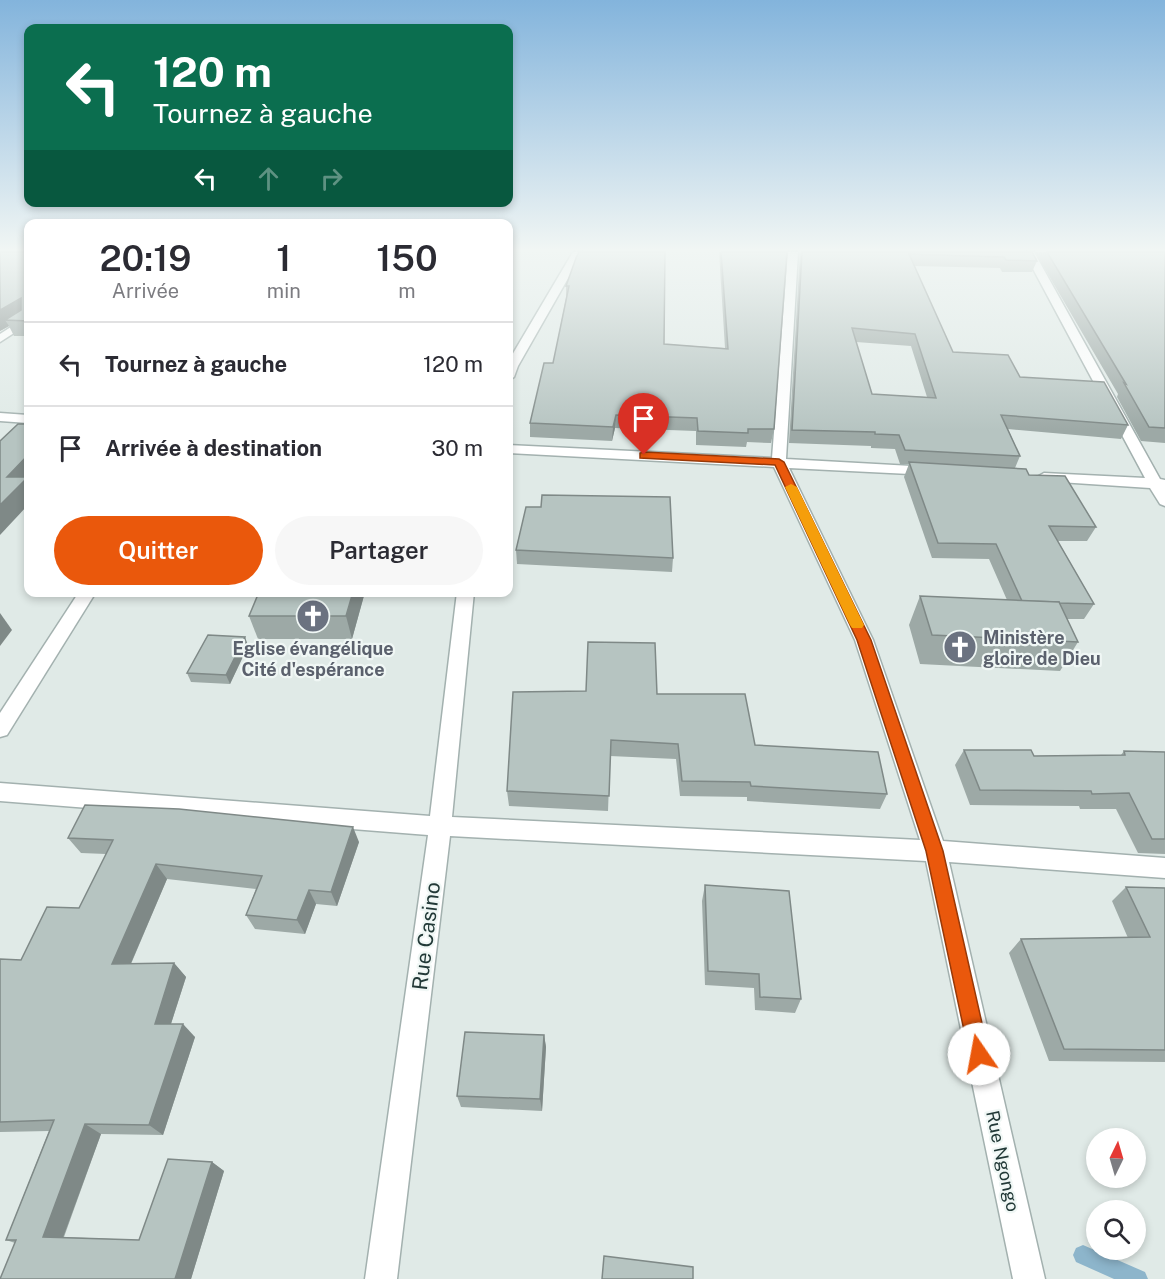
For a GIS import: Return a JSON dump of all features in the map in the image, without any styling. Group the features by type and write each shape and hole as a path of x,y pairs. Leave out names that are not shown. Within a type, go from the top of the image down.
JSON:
{"street":[{"path":"513,364 543,312"},
{"name":"Rue Ngongo","path":"790,312 779,462 864,640 935,851 1029,1279"},
{"path":"1063,312 1161,484 1165,501"},
{"path":"0,339 24,322"},
{"path":"0,417 24,419"},
{"path":"513,448 944,471"},
{"path":"1026,476 1161,484"},
{"path":"0,729 85,597"},
{"name":"Rue Casino","path":"381,1279 440,826 465,597"},
{"path":"0,792 440,826 935,851 1165,868"}],"building":[{"path":"18,312 24,312 24,321 5,320"},
{"path":"564,312 664,312 664,344 728,349 725,312 783,312 774,429 748,429 748,433 698,431 697,418 616,415 613,427 530,423 544,363 553,363"},
{"path":"799,312 935,312 953,352 1008,355 1020,377 1104,382 1128,425 1001,415 1020,456 905,450 899,435 875,434 875,432 792,430","holes":["852,328 915,334 936,398 872,394"]},
{"path":"1083,312 1165,312 1165,428 1149,427 1124,383 1126,384"},
{"path":"18,424 24,424 24,459 7,477 24,477 24,481 0,505 0,441"},
{"path":"909,462 1026,469 1029,475 1065,476 1096,527 1049,526 1094,604 1022,601 996,544 938,543"},
{"path":"542,495 670,497 673,558 516,550 526,507 541,507"},
{"path":"920,596 1059,602 1078,642 932,635"},
{"path":"257,597 352,597 346,616 249,616"},
{"path":"208,635 245,637 226,675 187,673"},
{"path":"588,642 655,643 657,694 745,694 755,745 878,752 887,794 751,786 750,782 682,781 678,744 611,740 609,796 507,791 513,692 586,691"},
{"path":"964,750 1031,750 1034,756 1125,755 1124,751 1165,752 1165,839 1152,839 1129,793 980,790"},
{"path":"85,805 179,809 353,827 331,892 309,890 297,920 246,915 262,876 156,864 112,964 174,963 155,1024 183,1024 149,1125 85,1124 43,1237 139,1240 168,1159 212,1162 175,1279 0,1279 16,1240 6,1240 54,1120 0,1122 0,959 21,960 47,907 79,908 113,840 68,838"},
{"path":"705,885 789,891 801,999 760,997 759,974 708,971"},
{"path":"1126,887 1165,888 1165,1050 1064,1049 1021,939 1150,937"},
{"path":"465,1032 544,1035 540,1099 457,1096"},
{"path":"604,1256 693,1267 693,1279 602,1279"}],"waterway":[{"path":"1083,1255 1138,1279"}],"slow traffic":[{"path":"791,487 857,625"}],"place":[{"name":"Eglise évangélique Cité d'espérance","path":"313,616"},
{"name":"Ministère gloire de Dieu","path":"960,647"}],"route":[{"path":"644,455 779,462 864,640 935,851 979,1054"}]}
